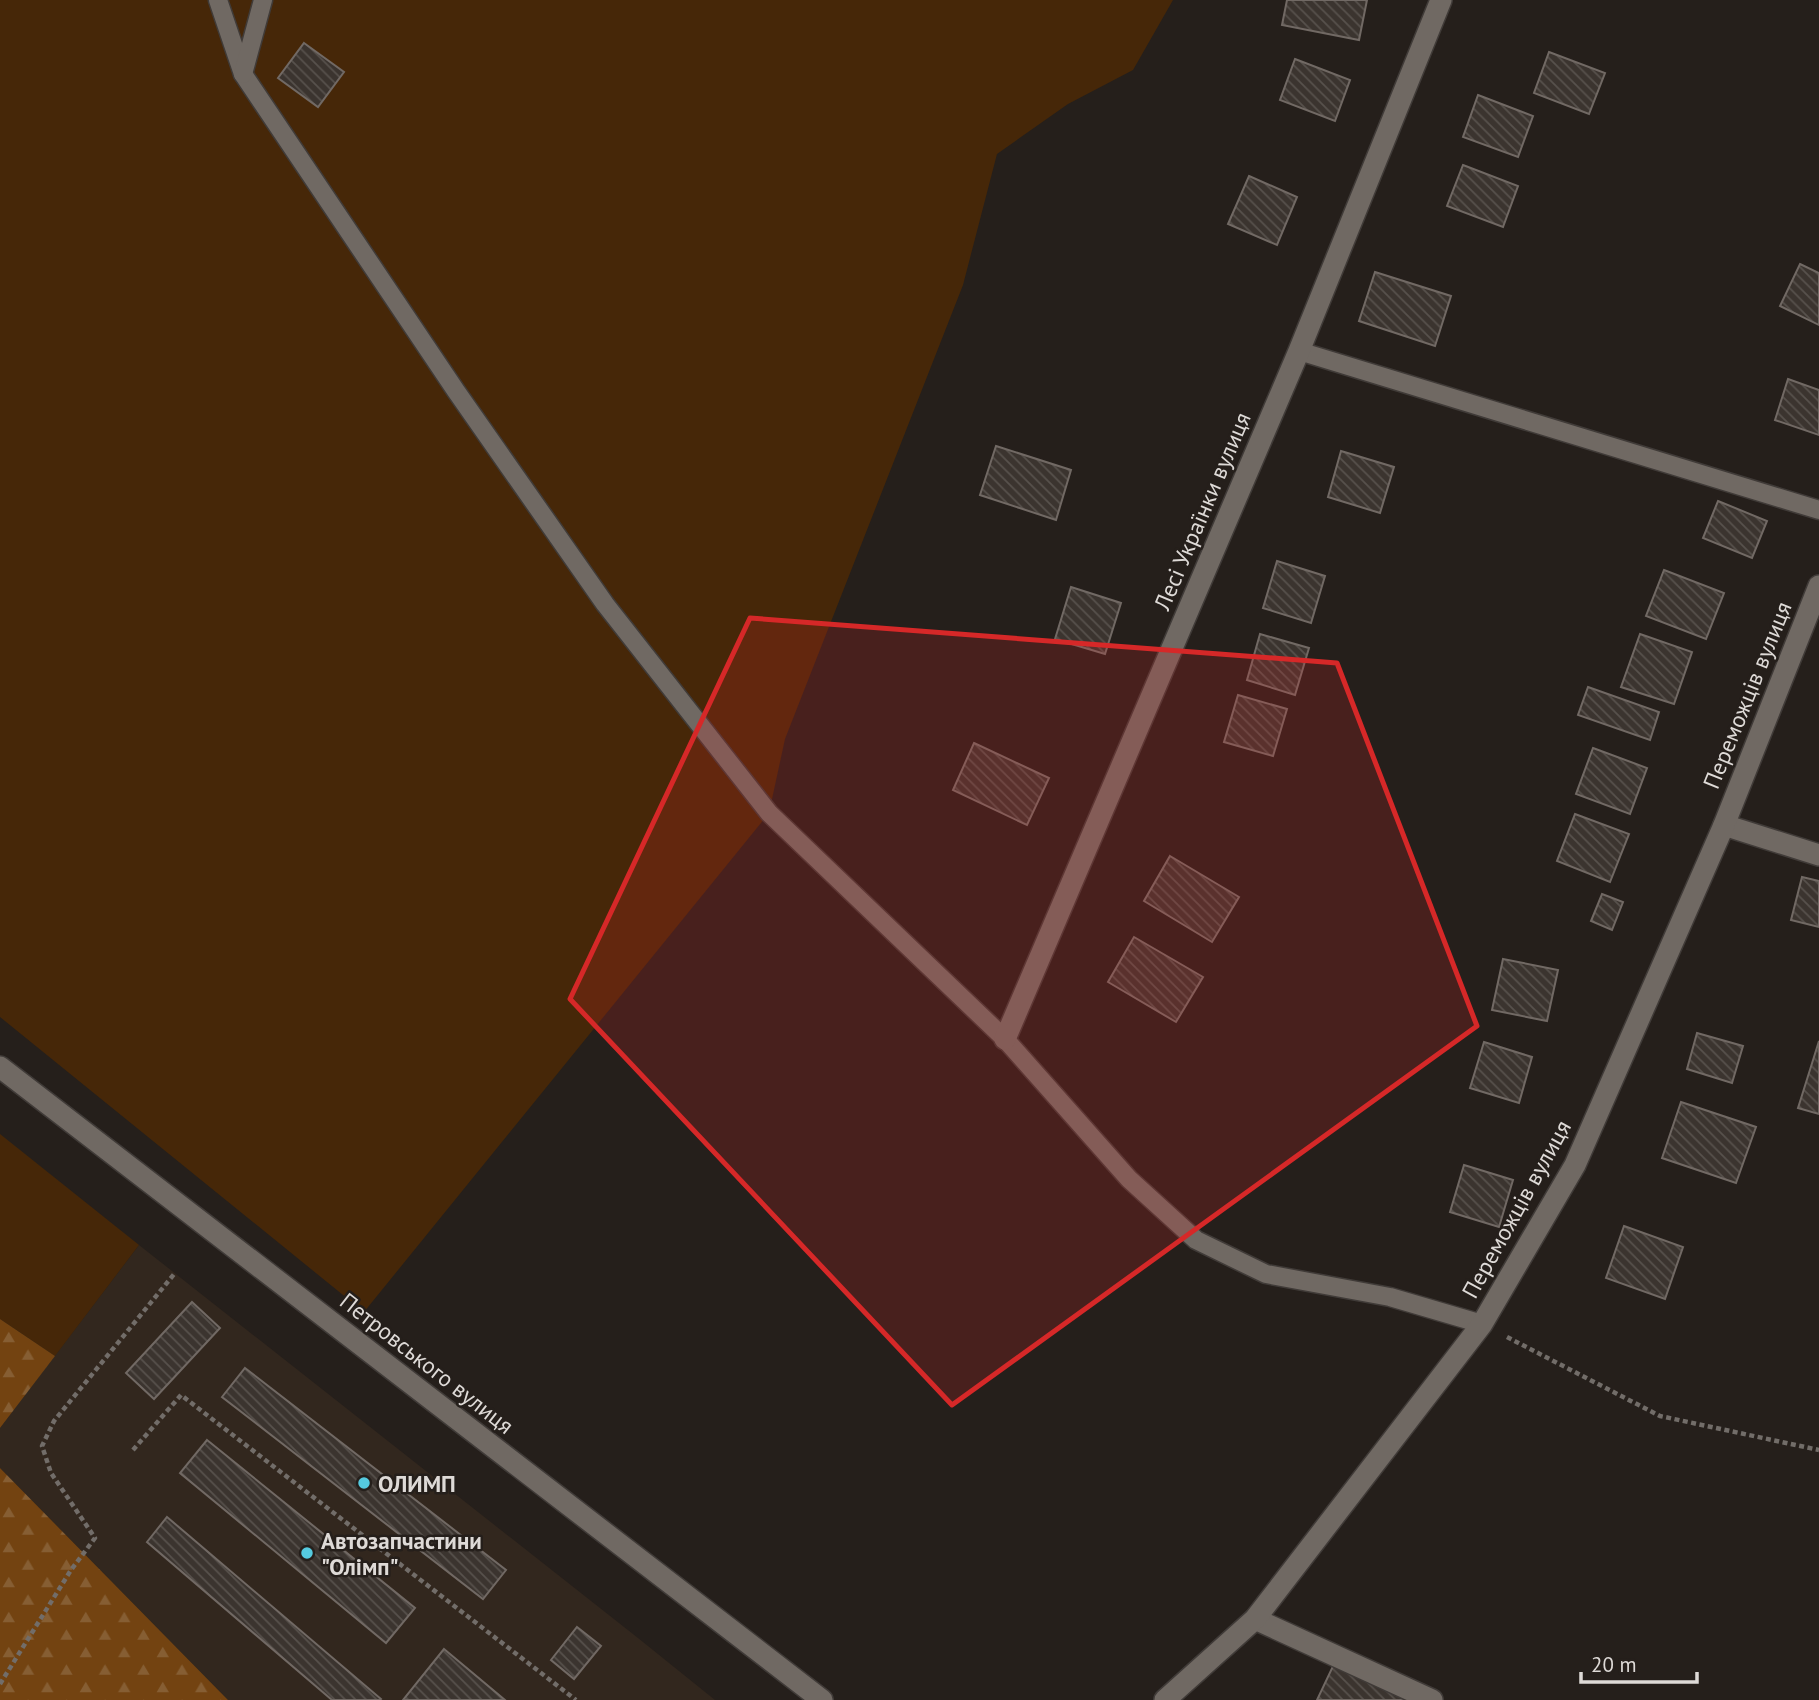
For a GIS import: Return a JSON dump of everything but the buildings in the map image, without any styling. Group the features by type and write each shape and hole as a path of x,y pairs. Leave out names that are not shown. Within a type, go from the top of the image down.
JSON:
{"main road":[{"name":"Лесі Українки вулиця","path":"1005,1040 1298,351 1441,0"},
{"name":"Переможців вулиця","path":"1165,1700 1255,1619 1482,1324 1575,1165 1724,825 1819,586"},
{"path":"1724,825 1819,855"},
{"name":"Петровського вулиця","path":"0,1067 822,1700"},
{"path":"1255,1619 1432,1700"}],"lane":[{"path":"218,0 243,74 605,604 760,802 1005,1040 1129,1179 1196,1240 1266,1274 1390,1297 1482,1324"},
{"path":"243,74 263,0"},
{"path":"1298,351 1819,510"}],"path":[{"path":"0,1684 71,1570 96,1538 51,1473 42,1446 54,1421 175,1273"},
{"path":"1482,1324 1660,1416 1819,1450"},
{"path":"133,1450 181,1395 576,1700"}],"highlighted area":[{"path":"750,618 1337,663 1477,1026 952,1405 570,999"}],"shaded area":[{"path":"0,0 1173,0 1133,70 1068,104 997,154 963,285 785,739 769,813 364,1312 0,1017"},
{"path":"0,1134 139,1245 55,1356 0,1319"},
{"name":"Автозапчастини \"Олімп\"","path":"139,1245 715,1700 228,1700 0,1468 0,1428"}],"green space":[{"path":"0,1319 55,1356 0,1428"},
{"path":"0,1468 228,1700 0,1700"}],"place":[{"name":"ОЛИМП","path":"364,1483"},
{"name":"Автозапчастини \"Олімп\"","path":"307,1553"}]}
